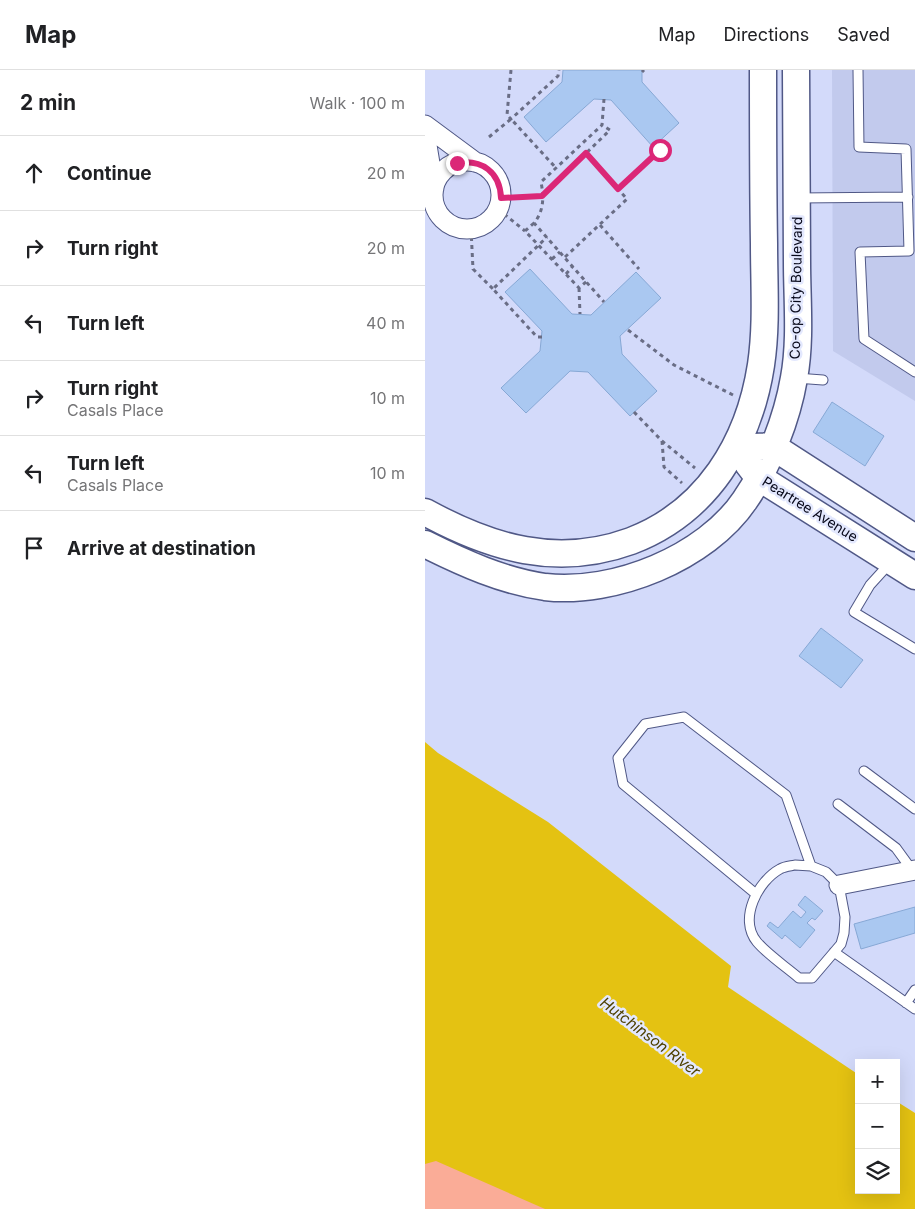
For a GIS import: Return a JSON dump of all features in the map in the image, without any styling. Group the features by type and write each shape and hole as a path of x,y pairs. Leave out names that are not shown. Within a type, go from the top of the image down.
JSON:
{"main road":[{"path":"425,512 481,540 518,550 568,554 613,547 646,535 684,511 713,484 736,447 752,405 761,364 763,341 763,70"},
{"name":"Co-op City Boulevard","path":"425,544 462,562 521,583 547,587 582,588 618,581 663,565 687,552 719,529 745,501 758,477 783,420 794,378 798,330 796,70"},
{"path":"763,201 797,198"},
{"path":"736,447 772,446 915,538"},
{"name":"Peartree Avenue","path":"736,447 758,477 915,576"}],"street":[{"path":"425,125 475,162 484,166 497,179 499,203 487,222 471,229 459,228 449,223 440,215 435,205 425,133"},
{"path":"434,188 437,180 448,168 457,163 475,162"},
{"path":"839,885 913,870"}],"lane":[{"path":"858,70 859,147 906,149 908,197 909,251 860,252 860,299 864,339 915,372"},
{"path":"797,198 908,197"},
{"path":"794,378 823,380"},
{"path":"892,562 870,586 854,612 915,649"},
{"path":"756,894 623,784 618,758 645,724 684,717 786,795 811,866"},
{"path":"864,771 915,809"},
{"path":"838,804 896,848 913,870"},
{"path":"795,865 811,866 826,872 839,885 845,917 841,944 812,978 799,978 757,942 750,930 750,912 756,894 766,881 781,868 795,865"},
{"path":"834,952 915,1009"},
{"path":"906,1003 915,990"}],"path":[{"path":"511,70 507,115 556,168"},
{"path":"489,137 558,76 559,70"},
{"path":"525,231 534,223 540,212 541,182 602,124 604,99"},
{"path":"499,203 542,196 610,130 602,124"},
{"path":"618,189 660,150 655,145"},
{"path":"565,257 627,199 586,153"},
{"path":"499,203 579,288 580,314"},
{"path":"534,223 604,302"},
{"path":"600,225 639,269"},
{"path":"471,229 473,269 537,337 542,337"},
{"path":"493,289 547,237"},
{"path":"552,259 560,252"},
{"path":"565,274 573,266"},
{"path":"579,288 587,282"},
{"path":"627,330 674,365 737,397"},
{"path":"634,412 662,441 699,472"},
{"path":"662,441 663,467"}],"shaded area":[{"path":"832,70 915,70 915,401 833,351"},
{"path":"425,1084 624,1209 425,1209"}],"water":[{"name":"Hutchinson River","path":"425,742 438,753 548,822 731,966 728,987 855,1072 855,1194 900,1194 900,1104 915,1113 915,1209 545,1209 436,1161 425,1164"}],"building":[{"path":"563,70 642,70 642,82 679,123 653,147 611,100 594,99 546,142 524,117 562,82"},
{"path":"530,269 572,314 591,315 636,272 661,298 620,336 622,354 657,391 630,416 588,372 570,371 526,413 501,388 540,351 542,331 505,292"},
{"path":"832,402 884,436 865,466 813,432"},
{"path":"821,628 863,660 841,688 799,656"},
{"path":"805,896 823,911 815,920 812,918 807,923 815,930 800,948 785,935 782,939 767,926 770,922 778,928 793,911 801,918 806,912 798,905"},
{"path":"915,907 915,933 861,949 854,924"}],"route":[{"path":"457,163 475,162 492,172 497,179 501,198 542,196 586,153 618,189 660,150"}]}
